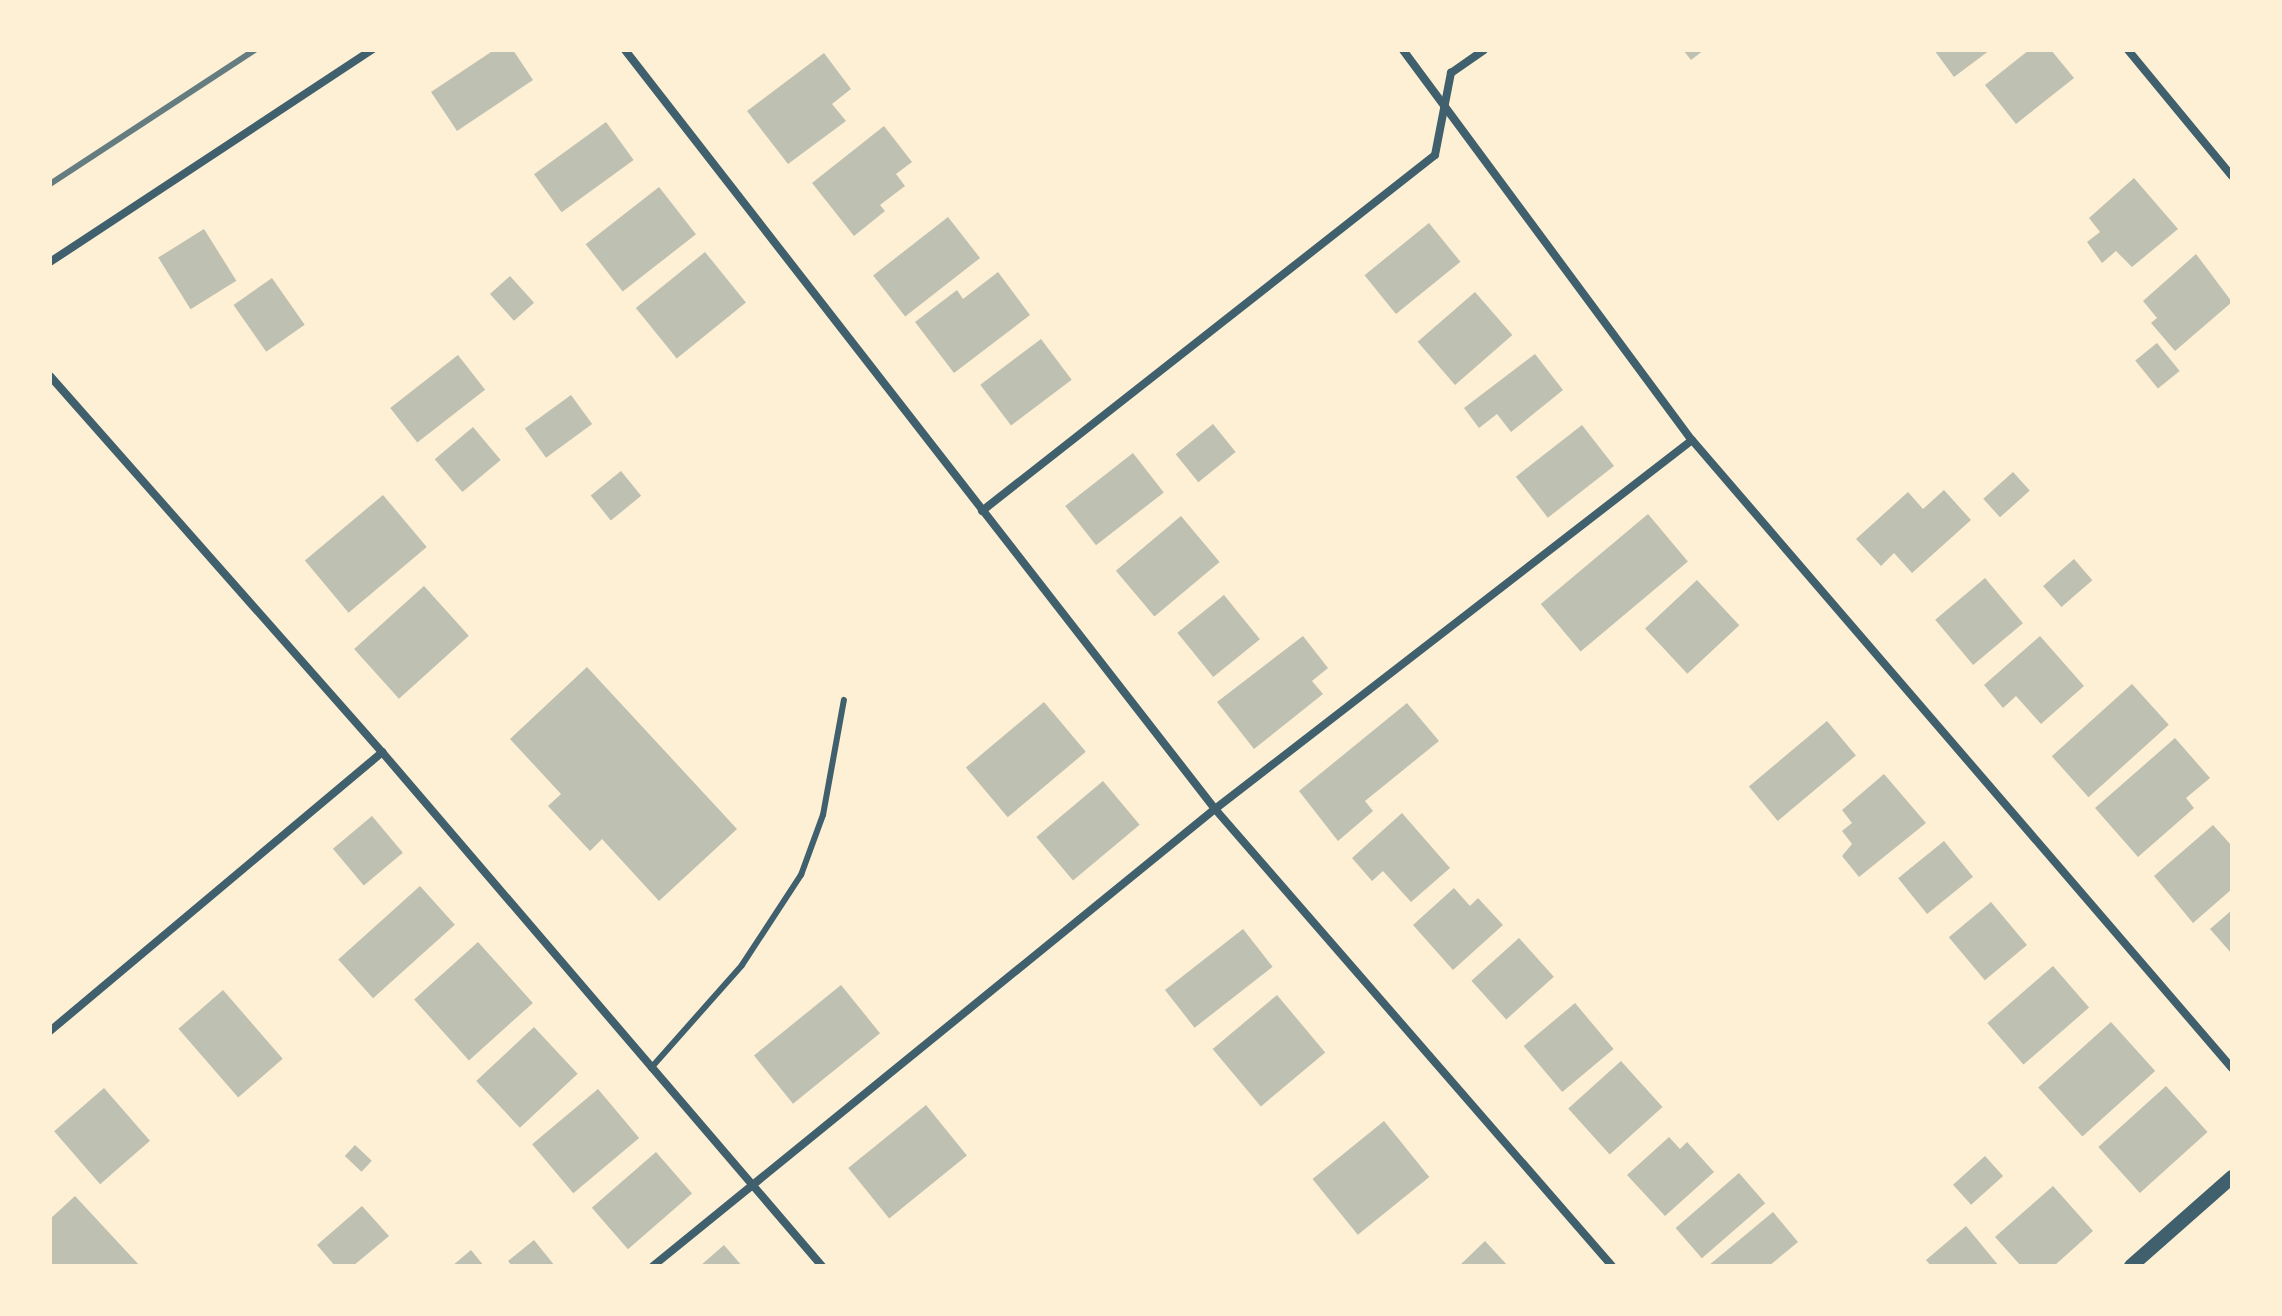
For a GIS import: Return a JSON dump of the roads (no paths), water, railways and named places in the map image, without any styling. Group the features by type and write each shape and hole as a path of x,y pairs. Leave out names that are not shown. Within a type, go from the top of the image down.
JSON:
{"street":[{"path":"50,262 372,50"},
{"path":"625,50 1215,809 1612,1266"},
{"path":"1403,50 1692,440 2232,1068"},
{"path":"982,511 1435,155 1451,73 1484,50"},
{"path":"2128,50 2232,176"},
{"path":"50,376 382,752 822,1266"},
{"path":"653,1266 1215,809 1692,440"},
{"path":"50,1031 382,752"},
{"path":"2131,1266 2232,1177"}],"lane":[{"path":"651,1068 742,965 801,875 823,815 844,700"}],"railway":[{"path":"50,184 255,50"}]}
